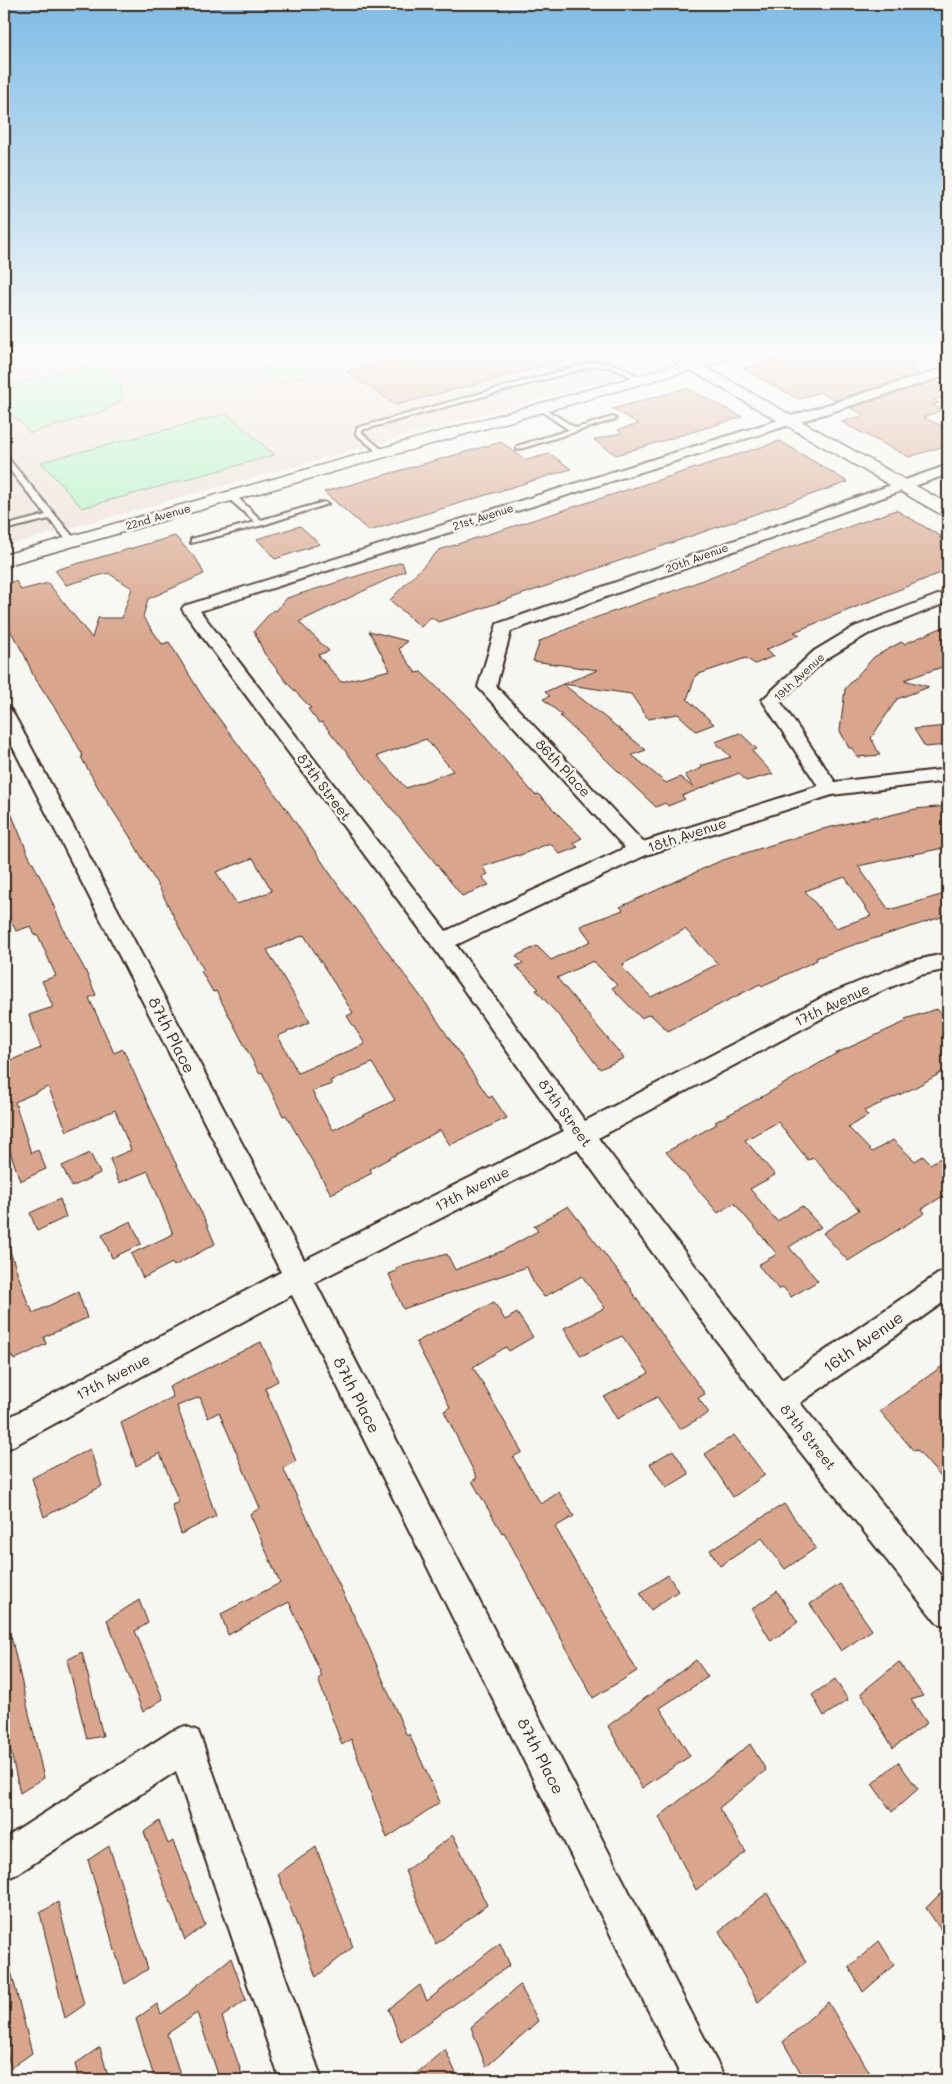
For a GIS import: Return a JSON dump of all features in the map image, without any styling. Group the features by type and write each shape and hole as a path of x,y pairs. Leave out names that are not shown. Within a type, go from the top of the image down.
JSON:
{"street":[{"name":"22nd Avenue","path":"4,560 401,447"},
{"name":"21st Avenue","path":"190,609 703,447"},
{"path":"837,447 948,511"},
{"name":"20th Avenue","path":"487,687 503,628 948,469"},
{"name":"19th Avenue","path":"830,790 771,700 820,656 860,631 948,596"},
{"name":"87th Street","path":"190,609 442,942 581,1135 778,1400 948,1610"},
{"name":"86th Place","path":"487,687 639,850"},
{"name":"87th Place","path":"4,713 298,1277 705,2080"},
{"name":"18th Avenue","path":"442,942 639,850 830,790 948,775"},
{"name":"17th Avenue","path":"4,1436 298,1277 581,1135 837,1000 916,968 948,961"},
{"name":"16th Avenue","path":"778,1400 948,1283"},
{"path":"4,1861 186,1744 301,2080"}],"lane":[{"path":"374,447 381,453"},
{"path":"4,459 72,541"},
{"path":"231,496 260,523"},
{"path":"194,541 324,504"},
{"path":"4,528 50,516"}],"shaded area":[{"path":"4,447 364,447 4,546"}],"green space":[{"path":"98,447 266,447 275,455 82,508 41,462"}],"building":[{"path":"482,447 508,447 526,460 550,454 571,469 369,531 324,492"},
{"path":"605,447 642,447 616,455"},
{"path":"760,447 790,447 848,482 474,611 438,622 431,617 421,627 390,600 439,550"},
{"path":"890,447 941,447 909,457"},
{"path":"896,510 942,537 939,538 948,544 948,570 794,632 800,635 765,650 774,656 755,664 746,658 696,675 687,699 714,724 696,731 678,714 648,719 631,694 563,684 598,670 533,661 540,641 583,622"},
{"path":"300,526 320,544 275,559 257,539"},
{"path":"175,536 197,560 204,574 148,599 143,617 162,644 169,642 203,697 287,810 342,891 427,1005 489,1098 492,1096 507,1118 450,1145 440,1130 370,1169 372,1173 331,1194 286,1115 283,1116 262,1072 259,1073 216,991 213,992 201,971 204,970 184,937 161,891 129,835 100,791 81,757 83,756 70,731 33,675 25,656 4,620 4,584 16,581 21,590 48,583 92,638 98,618 122,618 132,588 108,573 66,585 55,570","holes":["253,858 272,891 237,904 216,872","304,935 353,1013 347,1016 365,1044 298,1073 278,1036 310,1022 267,950","372,1063 395,1100 333,1130 312,1091 332,1084 330,1081"]},
{"path":"402,562 405,571 299,622 329,651 318,655 341,682 390,670 369,631 407,641 399,649 416,673 421,672 469,718 535,795 538,794 582,838 573,843 578,847 560,854 550,843 518,856 482,867 488,874 482,877 489,885 462,896 322,722 319,723 308,709 311,708 289,685 264,653 254,631 287,598","holes":["426,739 453,771 406,788 377,756"]},
{"path":"948,625 948,665 904,680 929,687 897,699 871,738 880,755 857,757 852,748 849,748 840,731 845,689 874,657 901,642 904,644"},
{"path":"563,684 646,750 632,755 666,783 680,777 694,788 685,775 702,768 700,766 731,757 715,742 740,733 757,749 752,751 773,774 746,781 739,773 682,796 685,799 668,806 665,803 656,807 560,716 562,715 543,699 550,696 545,692"},
{"path":"948,726 948,745 925,747 914,729"},
{"path":"4,796 28,854 96,995 89,998 114,1053 123,1049 215,1244 174,1266 172,1263 143,1278 131,1254 173,1234 148,1171 119,1183 110,1159 131,1150 115,1110 67,1131 48,1087 15,1102 31,1153 38,1150 46,1169 20,1181 4,1133 4,1063 41,1048 29,1015 53,1007 42,981 56,976 38,935 35,936 31,926 16,931 4,906"},
{"path":"948,806 948,847 858,866 889,910 948,893 948,915 816,958 817,960 762,986 760,984 668,1031 650,1014 641,1018 612,988 617,985 593,961 557,978 624,1058 600,1069 559,1016 536,990 539,989 516,966 523,963 516,956 537,946 551,960 591,941 580,926 623,910 620,907 720,861 819,830 915,809","holes":["845,877 871,916 836,928 805,891","685,929 718,964 651,997 622,967 623,964"]},
{"path":"937,1009 948,1022 948,1069 914,1088 864,1111 868,1116 848,1127 872,1152 893,1140 915,1161 923,1156 930,1164 948,1154 948,1193 922,1209 925,1213 848,1261 823,1233 859,1210 814,1158 808,1160 778,1122 745,1140 775,1175 750,1189 777,1221 802,1206 821,1227 789,1247 818,1281 791,1297 783,1287 779,1290 758,1265 777,1254 734,1203 718,1213 666,1152 837,1053 907,1021 905,1019"},
{"path":"90,1153 100,1173 72,1187 62,1166"},
{"path":"60,1199 66,1217 37,1231 30,1213"},
{"path":"568,1206 632,1290 705,1394 698,1398 709,1413 680,1429 657,1397 617,1419 604,1397 649,1373 622,1336 581,1356 564,1328 605,1308 582,1276 544,1297 534,1284 527,1267 403,1309 389,1274 397,1271 396,1268 447,1254 455,1270 502,1251 538,1231 534,1226"},
{"path":"131,1221 141,1244 112,1258 102,1235"},
{"path":"7,1242 29,1307 33,1313 78,1292 87,1318 44,1337 46,1344 14,1360 9,1352 4,1353 4,1243"},
{"path":"494,1302 505,1320 517,1313 533,1337 509,1351 506,1347 473,1367 522,1452 513,1457 541,1504 559,1492 574,1516 555,1527 637,1671 593,1698 504,1532 502,1533 472,1481 477,1478 444,1411 450,1407 416,1342"},
{"path":"261,1342 278,1381 265,1388 296,1461 283,1468 369,1647 407,1736 409,1734 440,1802 387,1838 351,1739 342,1745 318,1679 322,1676 289,1602 228,1635 221,1614 280,1583 250,1514 260,1508 219,1412 208,1418 200,1397 177,1406 216,1516 181,1534 172,1505 179,1502 160,1453 136,1466 121,1423 173,1397 169,1387"},
{"path":"948,1362 948,1485 917,1450 914,1451 880,1411"},
{"path":"734,1435 765,1475 733,1497 705,1454"},
{"path":"90,1449 102,1486 44,1517 32,1478"},
{"path":"673,1450 689,1474 666,1488 650,1464"},
{"path":"784,1504 816,1548 785,1569 762,1538 720,1566 710,1550"},
{"path":"668,1575 678,1591 651,1610 640,1593"},
{"path":"840,1584 872,1630 841,1651 810,1604"},
{"path":"777,1591 798,1622 771,1641 752,1609"},
{"path":"139,1600 148,1623 135,1631 163,1699 143,1712 107,1620"},
{"path":"11,1636 44,1778 20,1793 4,1721 4,1637"},
{"path":"82,1652 103,1736 87,1739 67,1660"},
{"path":"696,1660 708,1677 660,1708 690,1756 642,1788 608,1726"},
{"path":"899,1662 923,1696 911,1700 927,1723 893,1748 861,1693"},
{"path":"835,1679 848,1700 824,1716 812,1695"},
{"path":"750,1744 766,1770 719,1808 746,1852 696,1890 659,1817"},
{"path":"898,1762 918,1789 892,1812 872,1784"},
{"path":"159,1821 168,1844 173,1841 205,1925 185,1940 144,1832"},
{"path":"453,1835 487,1905 436,1944 405,1871"},
{"path":"109,1846 148,1969 125,1984 88,1860"},
{"path":"316,1847 353,1947 316,1977 278,1874"},
{"path":"948,1886 948,1940 926,1908"},
{"path":"767,1893 806,1962 758,2002 719,1931"},
{"path":"58,1902 84,2005 65,2018 40,1913"},
{"path":"879,1941 894,1965 863,1992 849,1967"},
{"path":"500,1943 510,1965 401,2042 389,2009 420,1985 427,2001"},
{"path":"231,1958 246,2000 222,2017 244,2080 220,2080 197,2013 167,2034 182,2080 155,2080 136,2019 157,2004 161,2014 190,1993 190,1991"},
{"path":"10,1967 32,2053 11,2068 4,2040 4,1968"},
{"path":"520,1985 538,2021 486,2067 471,2027"},
{"path":"828,2002 874,2080 805,2080 783,2042"},
{"path":"100,2047 109,2080 79,2080 75,2064"},
{"path":"445,2049 459,2080 409,2080"}]}
